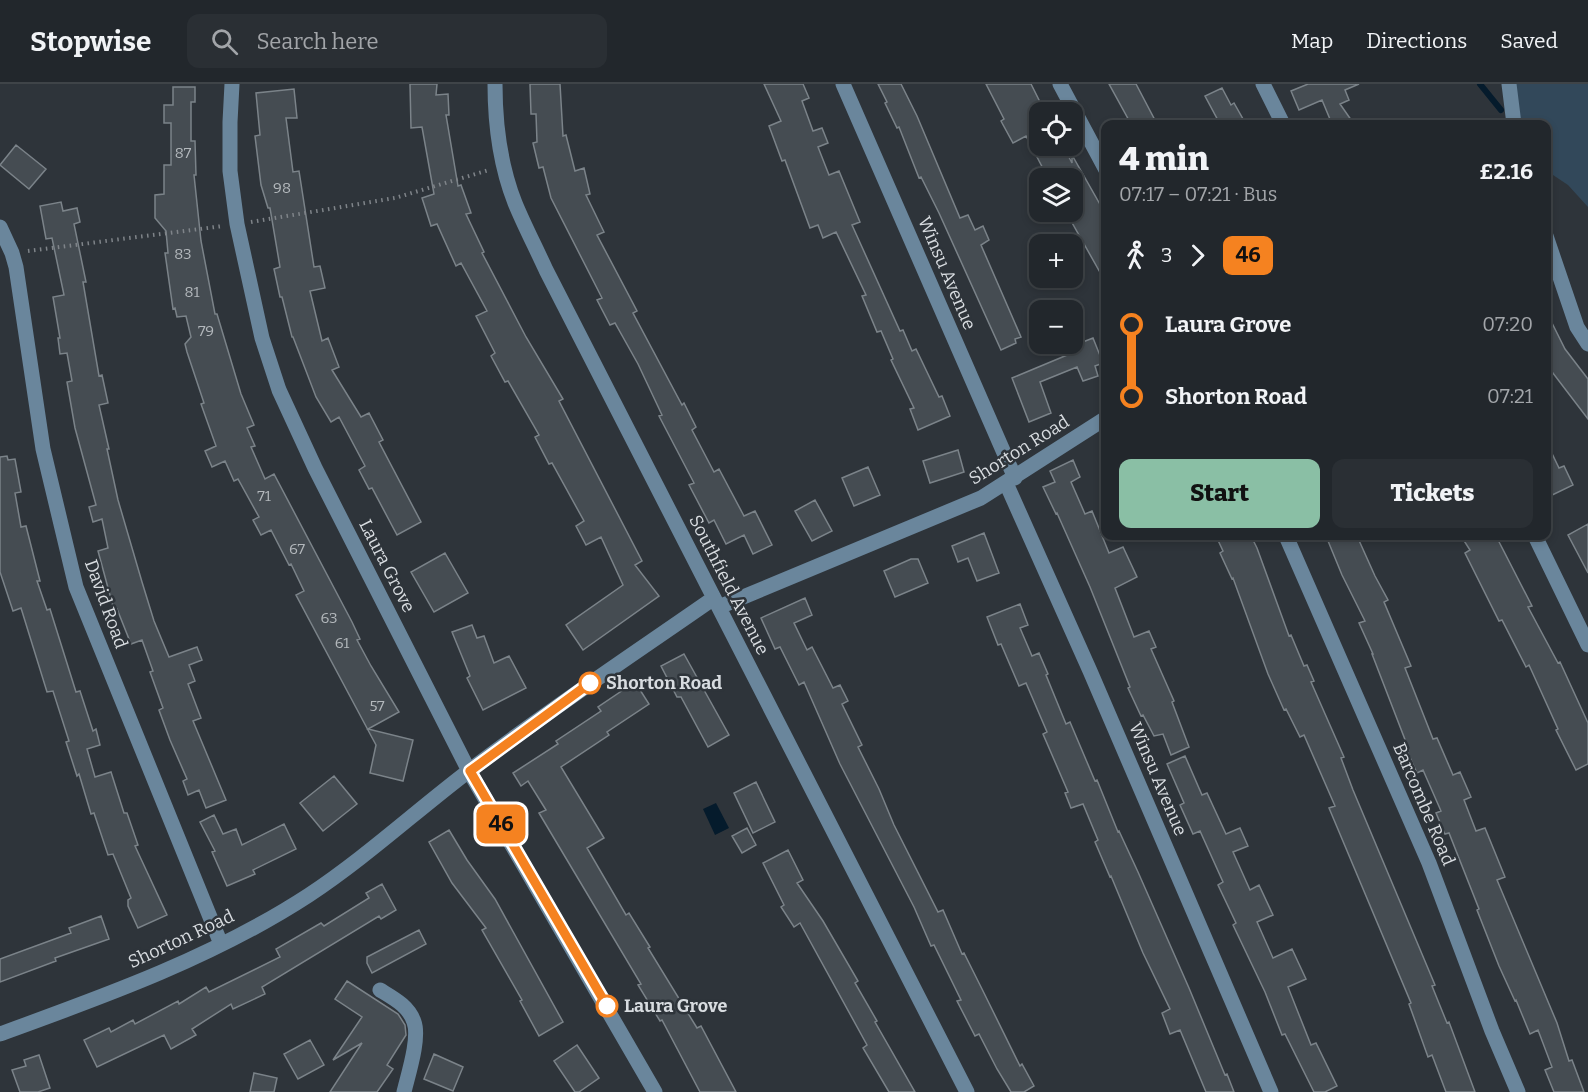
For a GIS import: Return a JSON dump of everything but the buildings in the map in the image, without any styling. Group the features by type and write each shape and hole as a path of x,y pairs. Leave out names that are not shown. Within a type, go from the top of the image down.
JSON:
{"street":[{"name":"Laura Grove","path":"232,84 230,171 237,224 262,338 279,390 315,468 470,771 655,1092"},
{"name":"Southfield Avenue","path":"495,84 500,150 514,202 546,270 967,1092"},
{"name":"Winsu Avenue","path":"843,84 1090,671 1271,1092"},
{"path":"1060,84 1101,161"},
{"path":"1263,84 1281,120"},
{"path":"1509,84 1514,120"},
{"name":"David Road","path":"0,229 16,267 43,449 76,587 221,944"},
{"path":"1551,252 1577,327 1588,344"},
{"name":"Shorton Road","path":"0,1034 108,995 221,944 263,922 309,894 590,683 716,603 981,498 1101,421"},
{"name":"Barcombe Road","path":"1288,540 1429,863 1492,1031 1518,1092"},
{"path":"1537,540 1588,645"},
{"path":"380,990 405,1007 415,1024 415,1039 404,1092"}],"shaded area":[{"path":"1509,84 1588,84 1588,207 1568,185 1551,174 1551,120 1514,120"},
{"path":"716,803 729,828 715,835 703,809"}],"waterway":[{"path":"1480,84 1501,110"}],"bus line":[{"name":"46","path":"590,683 470,771 607,1006"}],"place":[{"name":"Shorton Road","path":"590,683"},
{"name":"Laura Grove","path":"607,1006"}]}
